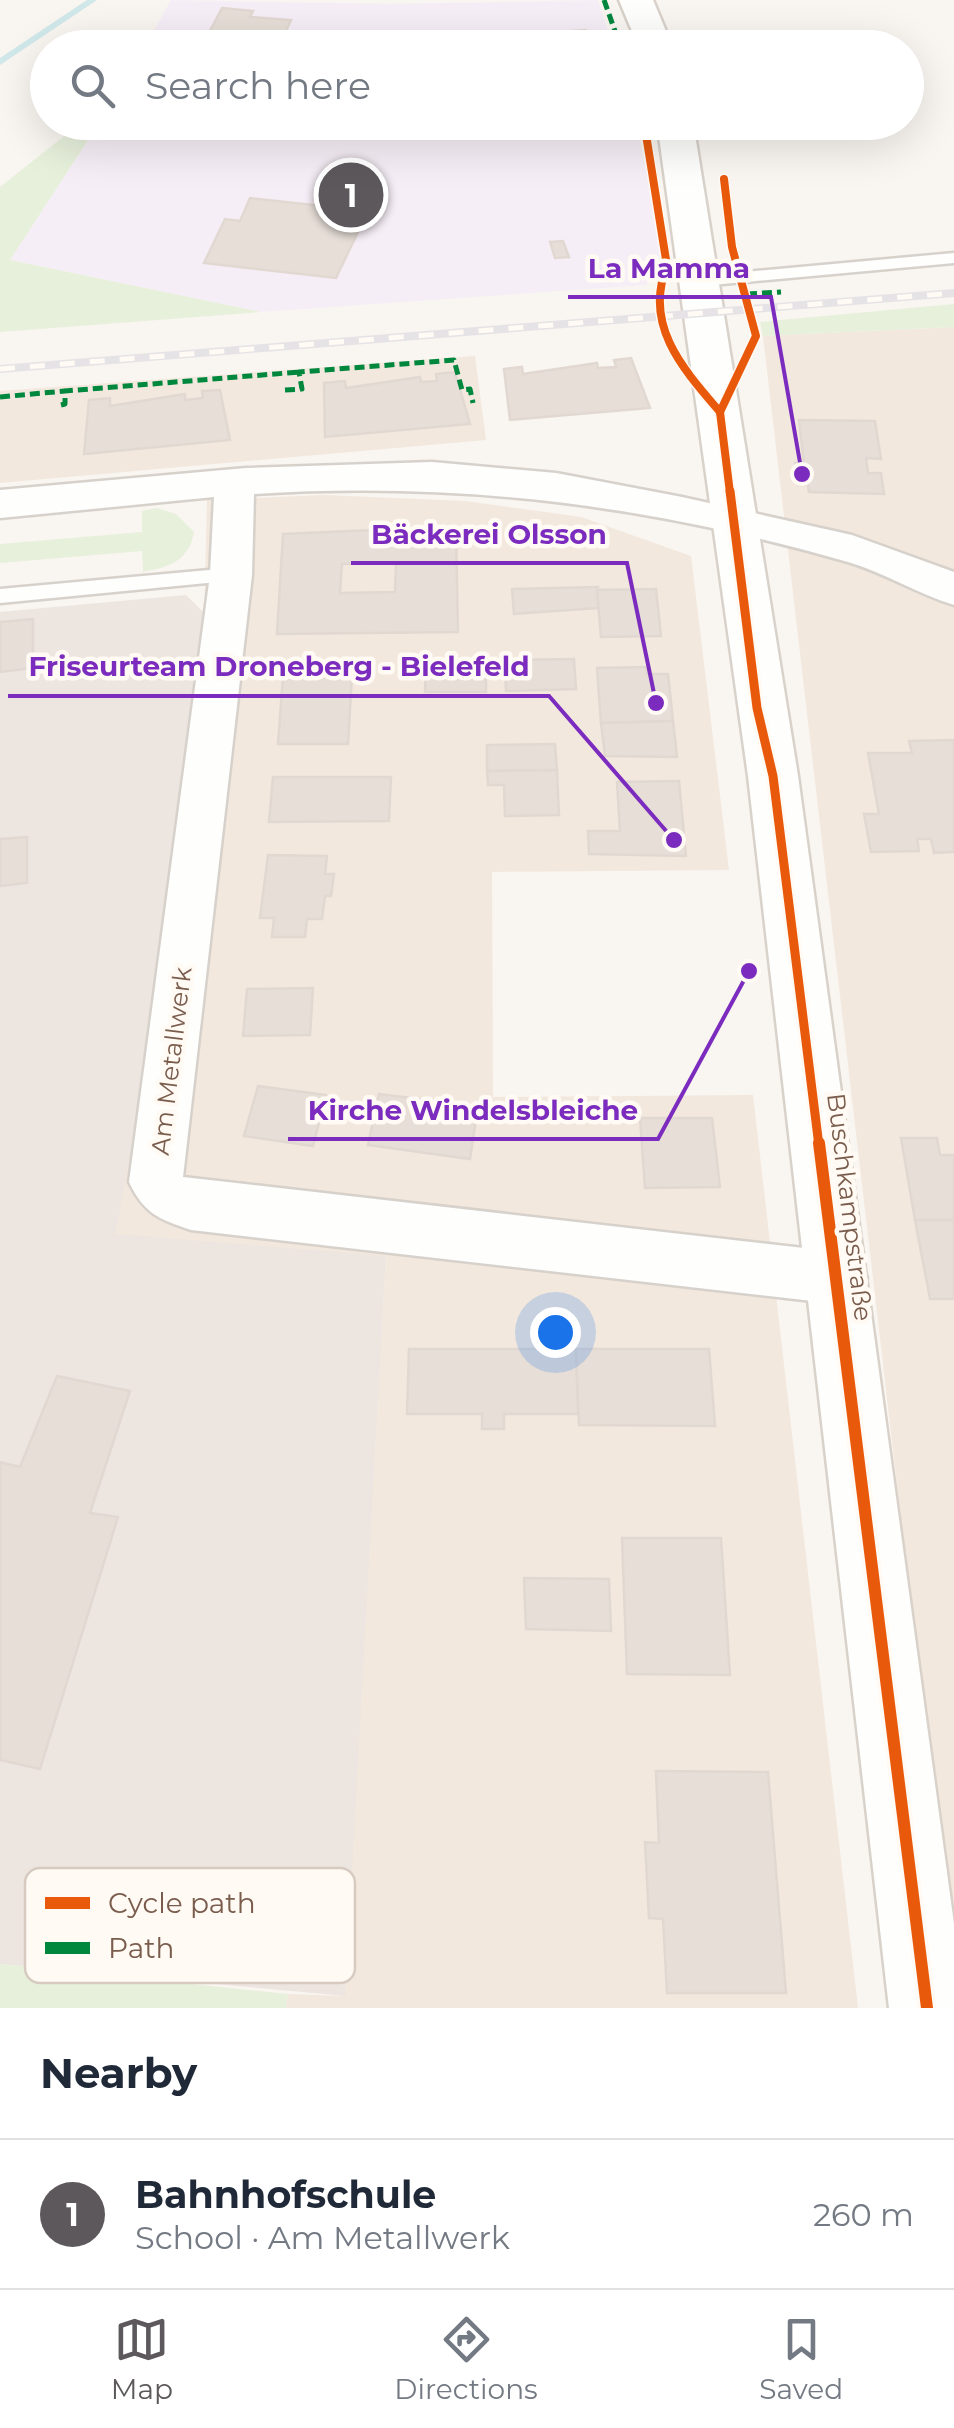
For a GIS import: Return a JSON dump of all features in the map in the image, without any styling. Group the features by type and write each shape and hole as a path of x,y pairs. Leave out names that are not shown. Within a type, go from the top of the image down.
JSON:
{"main road":[{"path":"636,0 648,30"},
{"name":"Buschkampstraße","path":"678,140 757,708 773,776 839,1278 927,2008"}],"street":[{"path":"0,504 413,476 492,479 734,522 866,554 954,590"},
{"name":"Am Metallwerk","path":"234,486 231,575 156,1182 166,1197 191,1205 839,1278"}],"lane":[{"path":"700,281 954,258"},
{"path":"0,596 231,575"}],"shaded area":[{"path":"171,0 389,4 598,0 608,30 154,30"},
{"path":"88,140 640,140 663,262 646,285 261,312 10,260"},
{"path":"954,327 954,1972 763,336"},
{"path":"475,356 486,440 0,483 0,391"},
{"path":"323,495 465,501 581,517 691,556 729,870 492,872 493,1097 753,1095 858,2008 286,2008 288,1994 344,1996 345,1983 355,1983 355,1868 351,1868 386,1257 116,1235 204,624 207,500"},
{"path":"186,595 204,613 136,1161 128,1163 116,1234 386,1256 352,1868 25,1868 25,1966 0,1964 0,612"},
{"path":"205,1983 346,1983 345,1996"}],"green space":[{"path":"59,140 88,140 10,260 261,312 0,332 0,187"},
{"path":"954,304 954,327 763,336 760,322"},
{"path":"157,508 176,514 194,532 183,556 161,568 143,572 142,551 0,563 0,544 142,532 142,511"},
{"path":"0,1964 25,1967 25,1983 182,1983 288,1994 286,2008 0,2008"}],"building":[{"path":"222,8 253,11 250,17 291,20 286,30 210,30"},
{"path":"250,198 368,211 336,278 204,263 225,219 240,221"},
{"path":"563,241 569,257 555,258 550,242"},
{"path":"631,358 650,408 510,420 504,369 522,367 523,374 597,363 598,368 616,367 614,360"},
{"path":"455,372 470,424 325,437 324,383 345,381 346,388 420,377 421,382 437,381 436,374"},
{"path":"220,390 230,440 84,454 89,400 110,398 110,406 185,394 185,400 203,398 202,391"},
{"path":"799,420 875,421 881,459 866,458 868,473 881,473 884,494 809,492 808,485 798,485 795,463 804,464"},
{"path":"456,531 458,632 277,634 283,534","holes":["396,563 395,592 340,593 342,564"]},
{"path":"598,587 598,608 514,614 512,589"},
{"path":"656,589 661,636 601,637 597,590"},
{"path":"33,619 33,668 0,672 0,622"},
{"path":"574,659 576,689 506,691 505,660"},
{"path":"486,663 486,692 425,692 426,664"},
{"path":"646,667 647,674 668,674 673,721 601,723 597,668"},
{"path":"283,676 352,676 348,744 278,744"},
{"path":"673,721 677,757 605,756 601,723"},
{"path":"954,740 954,852 934,853 931,839 917,839 919,851 871,852 864,814 879,814 868,753 912,753 909,741"},
{"path":"555,744 557,770 487,771 487,745"},
{"path":"557,770 559,815 505,816 504,785 488,785 487,771"},
{"path":"273,777 391,777 389,821 269,822"},
{"path":"679,781 686,856 589,854 588,831 620,831 617,782"},
{"path":"27,837 27,883 0,886 0,839"},
{"path":"268,855 327,856 325,874 334,874 331,896 325,896 322,919 307,919 305,937 272,937 274,918 260,918"},
{"path":"313,988 310,1035 243,1036 247,989"},
{"path":"258,1086 326,1095 313,1146 244,1136"},
{"path":"379,1094 478,1106 470,1159 368,1145"},
{"path":"640,1118 712,1118 720,1187 645,1188"},
{"path":"901,1138 937,1138 940,1155 954,1155 954,1220 915,1220"},
{"path":"915,1220 954,1220 954,1299 930,1299"},
{"path":"409,1349 576,1349 578,1414 504,1414 504,1429 482,1429 482,1414 407,1414"},
{"path":"576,1349 709,1349 715,1426 579,1425"},
{"path":"57,1376 130,1391 90,1513 118,1517 40,1769 0,1760 0,1462 20,1467"},
{"path":"622,1538 721,1538 730,1675 627,1674"},
{"path":"524,1578 609,1579 611,1631 526,1629"},
{"path":"656,1771 768,1772 786,1993 667,1993 663,1919 649,1918 645,1842 659,1843"}],"waterway":[{"path":"48,30 93,0"},
{"path":"0,62 30,42"}],"railway":[{"path":"0,369 954,293"}],"marked path":[{"path":"604,0 615,30"},
{"path":"747,294 781,292"},
{"path":"285,390 302,389 299,372 454,360 462,390 470,389 473,403"},
{"path":"61,405 65,404 65,391 299,372"},
{"path":"0,397 65,391"}],"cycle path":[{"path":"647,140 667,266 659,286 661,326 680,363 720,412"},
{"path":"720,412 756,336 732,247 724,179"},
{"path":"720,412 757,708 773,776 927,2008"}],"place":[{"name":"Bahnhofschule","path":"351,195"},
{"name":"La Mamma","path":"802,474"},
{"name":"Bäckerei Olsson","path":"656,703"},
{"name":"Friseurteam Droneberg - Bielefeld","path":"674,840"},
{"name":"Kirche Windelsbleiche","path":"749,971"}]}
